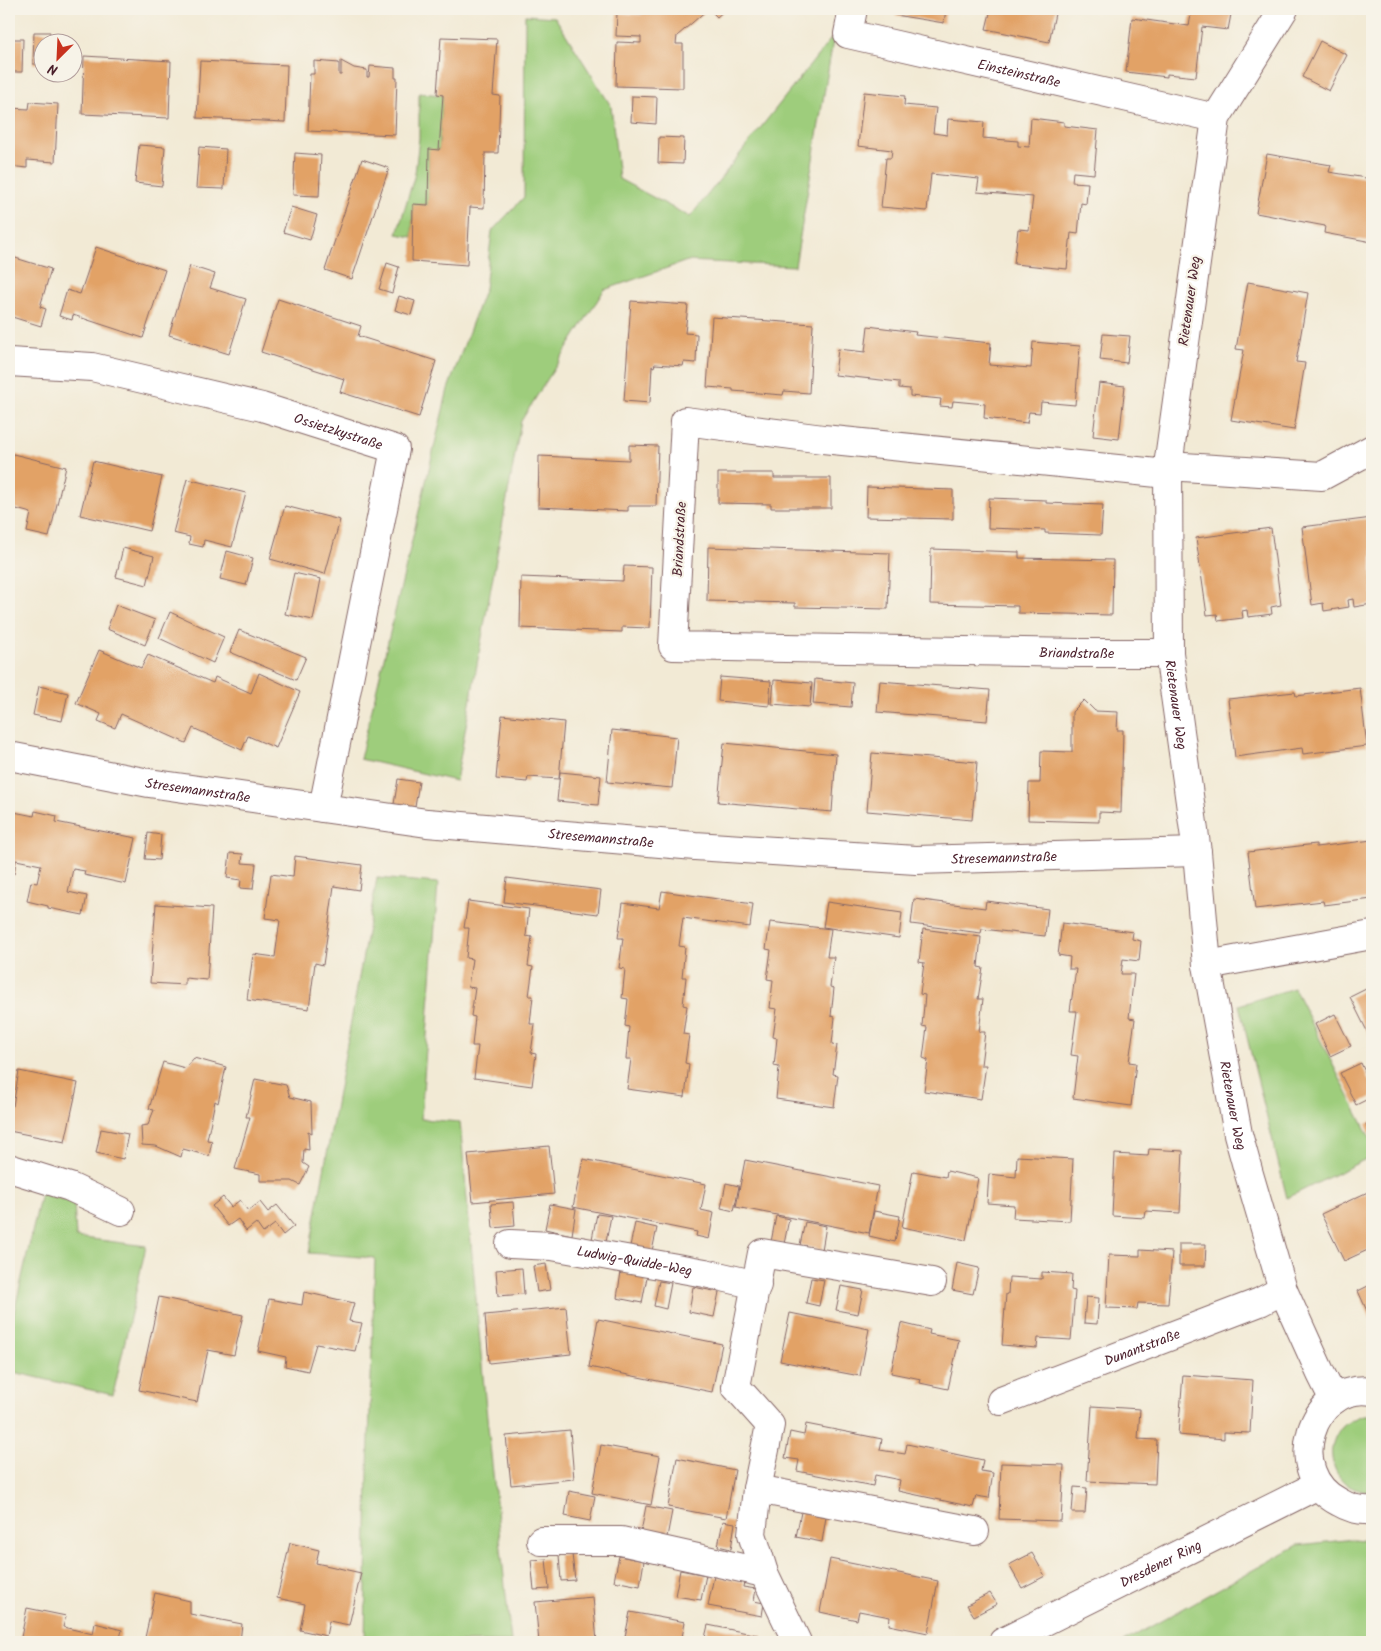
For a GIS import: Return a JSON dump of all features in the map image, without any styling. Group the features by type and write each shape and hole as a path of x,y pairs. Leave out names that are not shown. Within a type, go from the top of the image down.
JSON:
{"street":[{"name":"Einsteinstraße","path":"853,9 848,34 1216,118"},
{"name":"Rietenauer Weg","path":"1284,9 1216,118 1167,470 1169,653 1197,852 1207,966 1238,1134 1283,1290 1334,1400"},
{"name":"Ossietzkystraße","path":"9,362 92,367 262,407 395,448 323,808"},
{"name":"Briandstraße","path":"1167,470 823,439 684,421 673,646 1079,654 1169,653"},
{"path":"1167,470 1322,476 1372,449"},
{"name":"Stresemannstraße","path":"9,756 149,783 427,823 695,846 916,860 1197,852"},
{"path":"1207,966 1372,935"},
{"path":"9,1168 70,1188 121,1211"},
{"name":"Ludwig-Quidde-Weg","path":"510,1244 552,1246 705,1273 757,1285"},
{"path":"797,1642 764,1573 752,1534 757,1488 770,1425 736,1387 762,1253 932,1282"},
{"name":"Dunantstraße","path":"1001,1401 1260,1302 1283,1290"},
{"path":"1372,1391 1348,1393 1334,1400 1319,1414 1311,1429 1308,1440 1310,1467 1318,1485 1332,1499 1350,1508 1372,1510"},
{"name":"Dresdener Ring","path":"1004,1642 1318,1485"},
{"path":"757,1488 975,1531"},
{"path":"541,1541 621,1541 764,1573"}],"green space":[{"path":"525,15 555,17 611,106 619,179 690,217 834,35 795,266 687,261 604,290 521,421 456,781 360,759 448,389 485,288 492,231 524,197"},
{"path":"419,93 443,95 439,150 429,150 428,205 413,204 412,237 397,234 415,174 419,138"},
{"path":"377,878 438,883 421,1119 460,1122 485,1398 511,1642 365,1642 375,1258 309,1253"},
{"path":"1294,988 1372,1142 1372,1156 1287,1198 1239,1005"},
{"path":"41,1193 74,1203 76,1237 146,1246 113,1395 9,1371 9,1335"},
{"path":"1364,1415 1372,1415 1372,1491 1357,1490 1346,1483 1337,1473 1332,1460 1332,1447 1337,1434 1347,1423"},
{"path":"1355,1539 1372,1542 1372,1642 1123,1642 1298,1545"}],"building":[{"path":"620,9 708,9 677,36 676,44 683,44 683,88 616,86 617,42 641,43 641,37 616,36 617,13 642,15 642,13 620,12"},
{"path":"709,9 726,9 717,17"},
{"path":"897,9 946,9 944,23 895,15"},
{"path":"991,9 1056,9 1049,42 986,29"},
{"path":"1192,9 1232,9 1228,30 1202,27 1196,77 1167,74 1167,77 1126,72 1132,18 1189,26"},
{"path":"441,37 497,39 493,95 500,96 498,153 485,153 484,208 470,207 467,265 412,261 413,204 428,205 429,149 439,150 443,95 437,94"},
{"path":"9,39 23,39 22,72 9,72"},
{"path":"1320,41 1347,55 1329,91 1302,77"},
{"path":"84,56 171,61 169,118 82,114"},
{"path":"200,61 287,65 285,122 197,118"},
{"path":"314,61 339,63 339,75 341,75 341,61 354,68 367,70 367,77 369,77 370,66 395,68 395,78 397,78 395,135 308,131 310,74 314,74"},
{"path":"864,92 905,96 904,105 936,108 933,133 947,135 948,119 984,122 983,138 1018,141 1018,146 1029,147 1031,118 1064,122 1064,126 1098,130 1094,174 1073,172 1072,182 1088,183 1086,204 1081,203 1078,234 1071,233 1067,269 1014,264 1018,229 1029,230 1033,197 977,192 979,179 931,174 927,211 881,207 886,158 891,158 892,150 858,146"},
{"path":"632,96 657,97 656,124 631,122"},
{"path":"30,102 58,104 55,162 27,160 27,168 9,166 9,108 29,109"},
{"path":"659,137 684,138 683,164 658,163"},
{"path":"139,145 165,147 162,186 135,183"},
{"path":"199,147 226,149 224,189 196,188"},
{"path":"295,153 321,155 319,196 293,195"},
{"path":"1267,154 1331,165 1329,172 1372,179 1372,242 1324,233 1325,226 1256,213"},
{"path":"362,159 389,168 352,279 325,270"},
{"path":"291,207 317,215 310,240 283,232"},
{"path":"96,247 165,270 143,338 73,315 72,320 59,316 67,290 80,294"},
{"path":"9,256 51,269 40,307 46,309 41,326 9,316"},
{"path":"387,263 399,267 392,293 379,289"},
{"path":"190,266 215,274 210,288 246,299 229,354 169,335"},
{"path":"1248,282 1308,293 1296,362 1305,363 1294,430 1231,420 1244,350 1236,349"},
{"path":"399,296 415,301 411,315 395,310"},
{"path":"278,299 361,326 358,336 436,361 419,417 340,392 344,379 261,352"},
{"path":"631,301 688,305 685,333 697,334 696,363 684,362 683,366 655,364 654,367 652,366 650,403 624,401"},
{"path":"712,317 813,324 809,393 784,391 783,395 707,387"},
{"path":"868,326 916,332 915,335 991,343 989,365 1031,368 1033,342 1080,346 1075,405 1041,402 1040,413 1029,412 1027,423 984,418 985,404 953,401 952,407 940,406 941,399 910,396 910,389 899,388 899,382 835,375 838,349 865,352"},
{"path":"1103,334 1130,336 1127,363 1100,360"},
{"path":"1099,383 1125,386 1119,439 1093,436"},
{"path":"629,445 658,446 656,506 628,506 628,511 538,507 539,456 629,460"},
{"path":"13,454 66,467 49,537 27,532 31,513 9,507 9,468"},
{"path":"93,461 162,477 149,531 80,515"},
{"path":"718,473 774,473 774,478 831,478 831,508 771,508 771,504 718,503"},
{"path":"187,479 246,493 232,547 204,540 203,547 189,544 190,537 173,533"},
{"path":"867,487 953,490 953,519 866,517"},
{"path":"989,498 1103,505 1101,535 1045,533 1045,530 988,528"},
{"path":"285,506 340,520 325,574 270,559"},
{"path":"1372,518 1372,604 1354,607 1353,599 1348,600 1349,607 1324,611 1323,603 1312,605 1302,527"},
{"path":"1271,528 1281,605 1271,607 1272,614 1248,617 1247,610 1242,611 1243,618 1218,621 1217,614 1207,615 1196,538"},
{"path":"708,547 890,553 888,609 795,607 795,603 707,601"},
{"path":"123,548 154,556 147,585 116,577"},
{"path":"931,549 1019,552 1019,558 1113,560 1112,615 1018,613 1018,606 930,604"},
{"path":"227,551 253,558 246,585 220,579"},
{"path":"624,566 652,567 650,628 622,627 622,632 520,628 521,577 623,581"},
{"path":"294,573 321,579 313,620 285,614"},
{"path":"116,605 155,620 145,645 107,629"},
{"path":"170,612 224,637 213,663 159,638"},
{"path":"239,630 306,657 296,680 230,652"},
{"path":"99,650 141,668 148,655 213,683 215,677 251,693 259,673 300,692 276,748 248,736 242,750 193,728 186,743 121,714 115,728 98,721 101,714 76,703"},
{"path":"720,677 771,681 769,706 718,701"},
{"path":"815,679 853,683 851,707 813,704"},
{"path":"774,680 812,683 810,707 772,704"},
{"path":"880,681 990,690 987,721 877,712"},
{"path":"39,686 68,693 62,721 33,715"},
{"path":"1360,688 1367,746 1303,754 1302,748 1235,757 1228,699 1295,692 1296,696"},
{"path":"1084,700 1095,711 1118,712 1117,730 1123,730 1121,813 1099,812 1099,822 1028,820 1029,783 1040,783 1041,751 1072,752 1072,712"},
{"path":"502,715 564,722 559,779 528,777 527,782 496,779"},
{"path":"612,730 677,737 672,788 607,782"},
{"path":"724,743 836,754 832,812 718,802"},
{"path":"872,753 977,762 972,820 867,811"},
{"path":"560,772 601,776 598,805 557,801"},
{"path":"398,779 419,782 415,807 394,804"},
{"path":"9,811 34,816 35,811 57,816 56,822 136,838 126,884 84,875 85,871 73,869 68,892 87,896 83,915 48,908 48,906 27,901 31,882 37,883 41,865 16,860 14,874 9,873"},
{"path":"148,833 161,835 159,860 145,859"},
{"path":"1372,840 1372,899 1324,905 1323,901 1255,909 1248,852 1316,844 1316,847"},
{"path":"230,853 243,854 242,863 256,864 253,889 240,888 241,880 227,878"},
{"path":"295,856 362,865 359,890 334,886 323,965 315,963 309,1009 247,1000 253,954 275,957 280,920 265,918 271,874 293,877"},
{"path":"507,878 601,890 598,914 504,902"},
{"path":"662,891 753,904 750,927 683,918 679,946 685,947 682,977 686,977 683,1005 687,1006 683,1034 689,1035 685,1063 689,1064 685,1097 627,1089 631,1059 626,1059 629,1027 625,1026 628,999 622,998 625,969 619,968 623,938 618,938 623,903 659,908"},
{"path":"914,899 985,908 986,901 1048,909 1045,936 982,929 981,933 911,924"},
{"path":"468,901 529,909 526,936 532,937 528,966 533,967 529,996 533,996 530,1024 535,1024 531,1053 536,1054 532,1086 474,1078 478,1046 472,1046 475,1017 471,1016 475,988 468,987 472,959 466,958 469,928 464,928"},
{"path":"827,902 902,913 899,938 823,927"},
{"path":"156,904 212,908 207,980 185,978 185,985 150,983"},
{"path":"770,922 831,929 827,957 834,957 830,987 834,988 831,1016 835,1017 832,1044 837,1045 833,1074 838,1075 834,1107 776,1099 779,1067 774,1066 777,1038 773,1037 777,1009 770,1008 773,980 767,979 771,950 766,949"},
{"path":"1062,923 1133,932 1132,939 1141,941 1139,961 1123,959 1121,974 1134,974 1129,1018 1135,1019 1129,1062 1136,1063 1131,1106 1073,1098 1078,1056 1071,1055 1077,1011 1070,1011 1076,969 1069,969 1070,957 1058,955"},
{"path":"923,929 981,937 978,967 983,968 978,999 983,999 979,1032 985,1032 981,1065 986,1065 981,1099 924,1091 928,1060 923,1058 927,1027 922,1026 925,995 920,994 924,963 919,962"},
{"path":"1372,986 1372,1041 1350,997"},
{"path":"1335,1014 1351,1046 1330,1056 1315,1024"},
{"path":"194,1058 226,1067 218,1103 215,1101 207,1140 212,1141 209,1156 183,1149 181,1157 156,1146 142,1145 141,1126 148,1125 154,1110 149,1109 163,1062 185,1068"},
{"path":"1361,1063 1372,1087 1372,1097 1356,1105 1340,1073"},
{"path":"19,1071 78,1083 65,1142 9,1131 9,1106 13,1106"},
{"path":"255,1079 286,1085 290,1097 311,1102 312,1133 308,1131 309,1150 304,1149 303,1163 309,1167 300,1185 292,1181 260,1181 260,1174 235,1169 250,1117 246,1117"},
{"path":"1372,1121 1372,1138 1366,1124"},
{"path":"101,1129 128,1134 123,1159 96,1153"},
{"path":"549,1146 554,1194 473,1202 468,1154"},
{"path":"1149,1149 1183,1151 1180,1213 1146,1211 1145,1218 1112,1216 1115,1154 1148,1156"},
{"path":"1017,1156 1073,1159 1070,1221 1013,1218 1014,1205 987,1203 989,1174 1016,1177"},
{"path":"583,1159 706,1184 701,1210 714,1213 709,1239 696,1236 697,1232 573,1207"},
{"path":"745,1160 878,1186 869,1233 736,1207"},
{"path":"913,1171 946,1177 947,1171 978,1178 966,1240 902,1227"},
{"path":"726,1183 739,1186 734,1211 721,1208"},
{"path":"1372,1190 1372,1248 1344,1261 1321,1214"},
{"path":"223,1197 231,1207 240,1200 248,1211 260,1202 268,1212 277,1205 294,1226 283,1235 275,1224 263,1233 256,1223 246,1231 238,1219 228,1226 212,1206"},
{"path":"513,1202 515,1226 493,1228 491,1204"},
{"path":"550,1204 576,1209 572,1235 545,1229"},
{"path":"874,1211 900,1216 895,1242 869,1236"},
{"path":"597,1214 611,1216 606,1242 592,1239"},
{"path":"776,1216 789,1219 784,1244 771,1242"},
{"path":"805,1222 826,1226 822,1250 800,1245"},
{"path":"635,1223 657,1228 652,1251 630,1246"},
{"path":"1179,1244 1206,1244 1205,1266 1179,1266"},
{"path":"1140,1250 1172,1252 1168,1304 1138,1303 1137,1309 1106,1308 1109,1255 1140,1256"},
{"path":"957,1263 979,1268 973,1294 952,1290"},
{"path":"546,1264 550,1290 537,1292 533,1266"},
{"path":"522,1268 524,1294 498,1296 496,1270"},
{"path":"621,1272 647,1277 642,1303 617,1298"},
{"path":"1042,1272 1072,1274 1071,1290 1075,1291 1071,1340 1038,1338 1037,1348 1002,1345 1009,1277 1042,1279"},
{"path":"811,1278 824,1280 819,1306 806,1303"},
{"path":"659,1281 671,1283 666,1309 654,1306"},
{"path":"1372,1284 1372,1322 1358,1291"},
{"path":"841,1286 863,1290 858,1314 836,1310"},
{"path":"693,1287 719,1292 714,1317 689,1312"},
{"path":"304,1292 354,1303 349,1321 362,1323 355,1351 316,1344 308,1371 285,1366 286,1357 258,1351 269,1299 302,1305"},
{"path":"159,1297 243,1315 234,1355 208,1350 197,1402 139,1390"},
{"path":"1086,1297 1099,1298 1097,1324 1084,1323"},
{"path":"566,1307 571,1354 489,1363 485,1315"},
{"path":"790,1313 869,1329 860,1376 780,1361"},
{"path":"598,1319 722,1344 712,1392 589,1367"},
{"path":"901,1323 930,1330 929,1334 959,1340 948,1389 920,1383 921,1379 891,1373"},
{"path":"1183,1375 1253,1380 1250,1433 1224,1432 1224,1439 1178,1435"},
{"path":"1092,1406 1140,1409 1138,1439 1157,1440 1155,1484 1087,1481"},
{"path":"806,1424 882,1439 880,1450 905,1454 907,1444 983,1460 981,1471 993,1473 989,1498 976,1496 973,1507 898,1491 900,1480 875,1475 873,1486 797,1471 799,1460 785,1458 790,1432 804,1435"},
{"path":"570,1430 574,1479 511,1485 506,1436"},
{"path":"601,1445 660,1456 651,1505 592,1493"},
{"path":"677,1458 735,1470 726,1518 668,1507"},
{"path":"1001,1463 1064,1465 1061,1521 999,1519"},
{"path":"1074,1487 1087,1488 1085,1513 1072,1513"},
{"path":"569,1491 595,1496 590,1521 565,1516"},
{"path":"646,1506 672,1511 667,1537 641,1532"},
{"path":"801,1512 826,1517 822,1542 796,1537"},
{"path":"723,1521 735,1523 731,1549 718,1546"},
{"path":"290,1543 319,1550 316,1563 361,1573 349,1625 329,1621 326,1636 300,1630 305,1604 277,1598"},
{"path":"1032,1553 1045,1576 1022,1588 1009,1565"},
{"path":"572,1554 575,1580 561,1581 559,1555"},
{"path":"619,1556 644,1561 640,1586 614,1581"},
{"path":"546,1559 549,1589 534,1590 531,1560"},
{"path":"830,1559 938,1581 928,1633 889,1625 890,1617 859,1611 857,1620 820,1612"},
{"path":"680,1570 706,1575 701,1600 675,1596"},
{"path":"714,1576 744,1582 743,1587 756,1589 754,1601 764,1603 762,1616 708,1606"},
{"path":"155,1593 190,1601 190,1614 242,1624 240,1642 144,1642"},
{"path":"990,1593 997,1604 974,1616 967,1605"},
{"path":"593,1597 597,1642 539,1642 535,1602"},
{"path":"27,1608 66,1616 63,1627 93,1634 95,1623 122,1630 119,1642 20,1642"},
{"path":"630,1612 685,1622 681,1642 624,1642"},
{"path":"708,1625 762,1636 761,1642 704,1642"}]}
